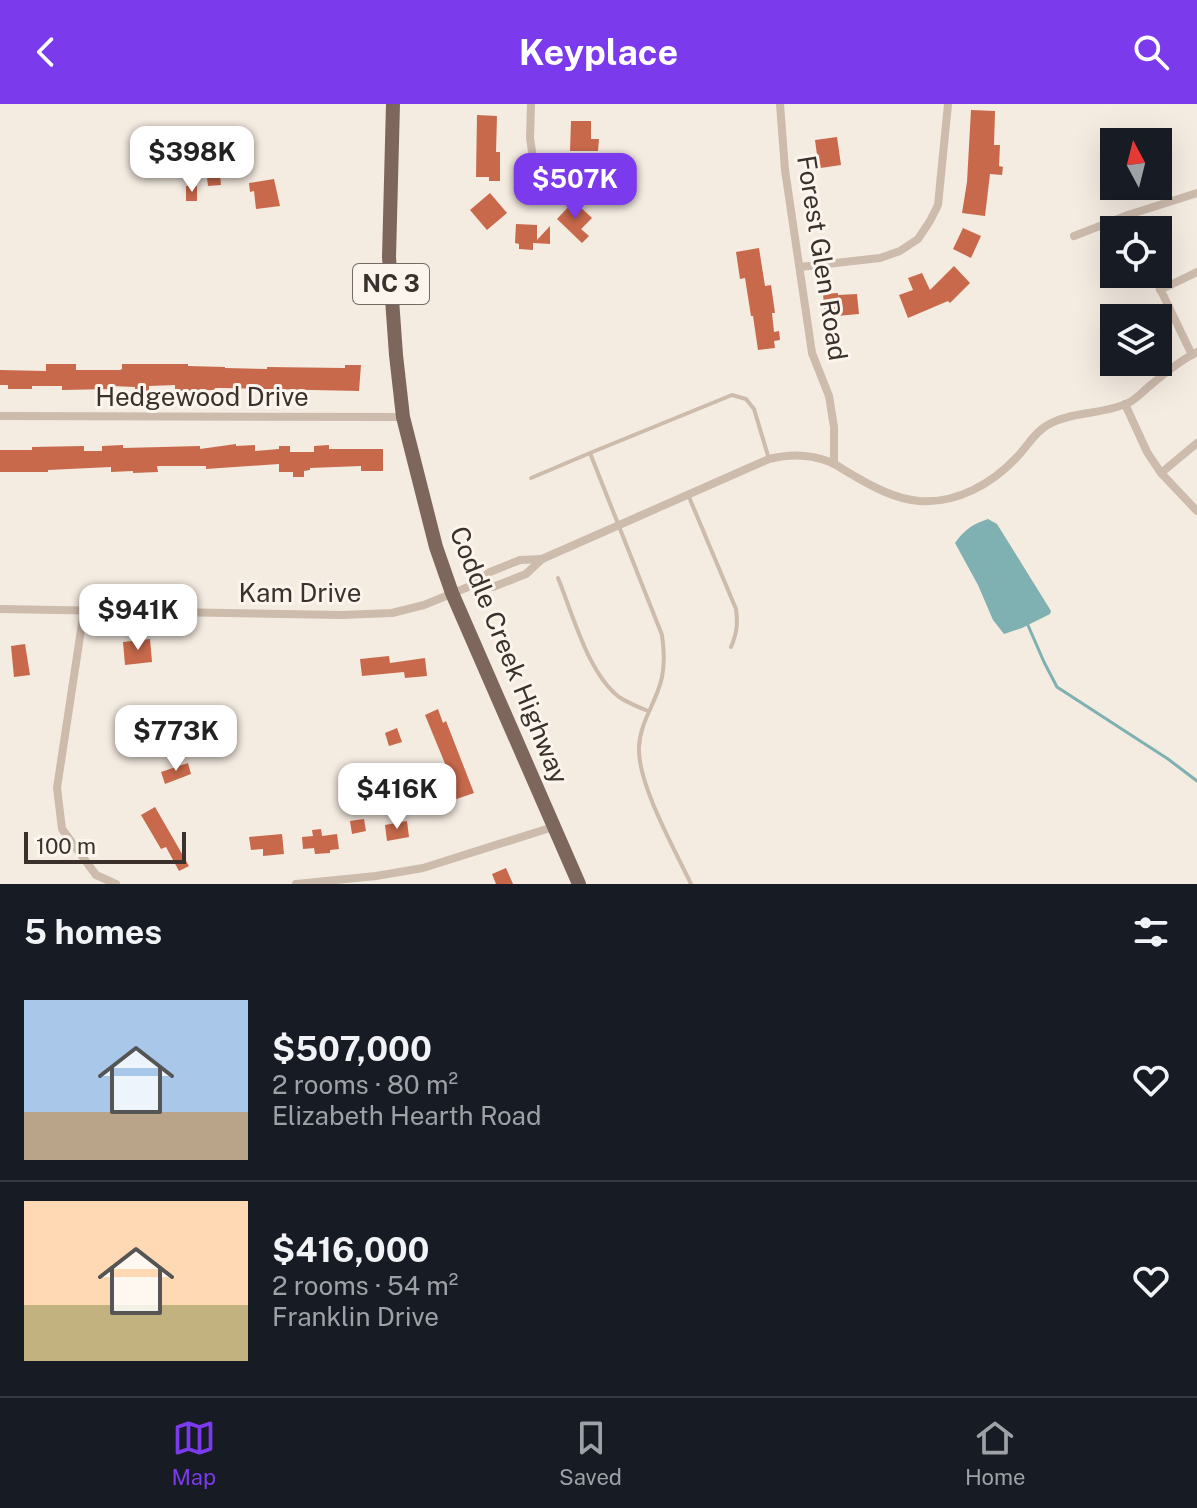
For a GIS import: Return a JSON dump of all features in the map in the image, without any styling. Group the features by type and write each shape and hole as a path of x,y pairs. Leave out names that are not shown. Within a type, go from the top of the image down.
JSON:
{"main road":[{"name":"Coddle Creek Highway","path":"393,104 389,257 403,417 436,547 452,593 579,884"}],"street":[{"path":"531,104 533,158 543,175"},
{"name":"Forest Glen Road","path":"780,104 785,170 812,353 829,396 834,427 834,464"},
{"path":"800,267 880,258 900,251 918,239 938,205 948,104"},
{"path":"1074,236 1197,193"},
{"path":"473,585 493,587 526,574 542,559 784,455 829,462 871,486 919,501 970,493 1016,458 1047,425 1131,402 1195,354 1160,290 1197,272"},
{"path":"1125,404 1147,452 1161,473 1197,511"},
{"name":"Hedgewood Drive","path":"0,416 403,417"},
{"path":"1161,473 1197,443"},
{"path":"473,585 490,572 520,560 542,559"},
{"name":"Kam Drive","path":"0,609 342,615 392,613 424,605 473,585"},
{"path":"84,610 57,788 60,815 62,829 96,875 116,884"},
{"path":"296,884 423,868 553,827"}],"lane":[{"path":"531,478 732,395 746,399 754,409 769,459"},
{"path":"590,453 662,635 665,652 662,679 644,721 639,746 640,766 691,884"},
{"path":"688,494 736,609 738,622 731,647"},
{"path":"558,578 602,680 623,700 648,711"}],"water":[{"path":"988,519 997,524 1051,611 1022,628 1004,634 993,620 955,543 969,528"}],"building":[{"path":"971,110 995,111 994,145 1000,145 999,166 1003,167 1002,175 990,174 985,216 962,213"},
{"path":"477,115 497,116 496,152 500,152 500,181 476,177"},
{"path":"571,121 591,121 591,139 599,139 598,151 570,151"},
{"path":"837,137 841,165 814,169 812,156 817,155 815,140"},
{"path":"610,166 610,175 604,176 605,187 585,188 584,167"},
{"path":"220,175 221,185 208,186 207,177"},
{"path":"274,179 280,206 256,209 254,191 250,192 249,183"},
{"path":"186,186 197,186 197,201 186,201"},
{"path":"490,193 507,213 487,230 470,210"},
{"path":"574,201 592,218 581,229 589,236 582,243 557,219"},
{"path":"516,224 537,225 537,240 550,226 550,244 533,243 533,250 519,249 519,244 515,243"},
{"path":"963,228 981,236 971,258 953,249"},
{"path":"759,248 765,286 771,285 774,332 779,331 780,340 774,341 775,348 758,350 745,278 740,279 736,252"},
{"path":"954,266 970,283 950,303 948,301 908,318 899,295 913,290 908,278 922,273 930,290"},
{"path":"823,294 857,294 859,314 825,317"},
{"path":"46,364 76,364 76,370 120,370 122,364 267,369 361,365 359,391 215,388 175,391 175,385 149,386 149,391 112,386 112,389 62,390 62,386 8,389 8,385 0,385 0,370 46,371"},
{"path":"123,445 123,448 200,446 200,449 255,445 255,451 290,446 290,452 314,452 314,446 329,445 329,449 383,449 383,471 361,471 361,466 310,468 304,471 304,477 293,477 293,472 279,472 279,464 206,469 206,466 157,466 158,472 133,473 111,472 111,467 0,472 0,450 84,446 84,451 102,451 102,446"},
{"path":"150,639 152,662 125,665 123,642"},
{"path":"25,644 30,675 14,677 11,646"},
{"path":"389,656 390,663 425,658 427,676 405,678 404,672 362,676 360,659"},
{"path":"438,709 443,723 446,721 474,793 436,806 428,783 422,785 419,776 446,766 425,715"},
{"path":"397,728 402,742 389,746 385,733"},
{"path":"188,763 191,774 165,784 161,772"},
{"path":"155,807 189,866 179,871 166,847 161,849 141,815"},
{"path":"364,819 366,831 352,834 350,821"},
{"path":"407,821 409,837 387,841 385,825"},
{"path":"321,829 322,836 337,834 339,849 315,854 314,848 303,849 302,837 313,836 312,830"},
{"path":"282,834 284,854 263,856 263,849 251,850 249,837"},
{"path":"506,868 513,884 496,884 492,874"}],"waterway":[{"path":"1027,623 1057,687 1197,781"}]}
